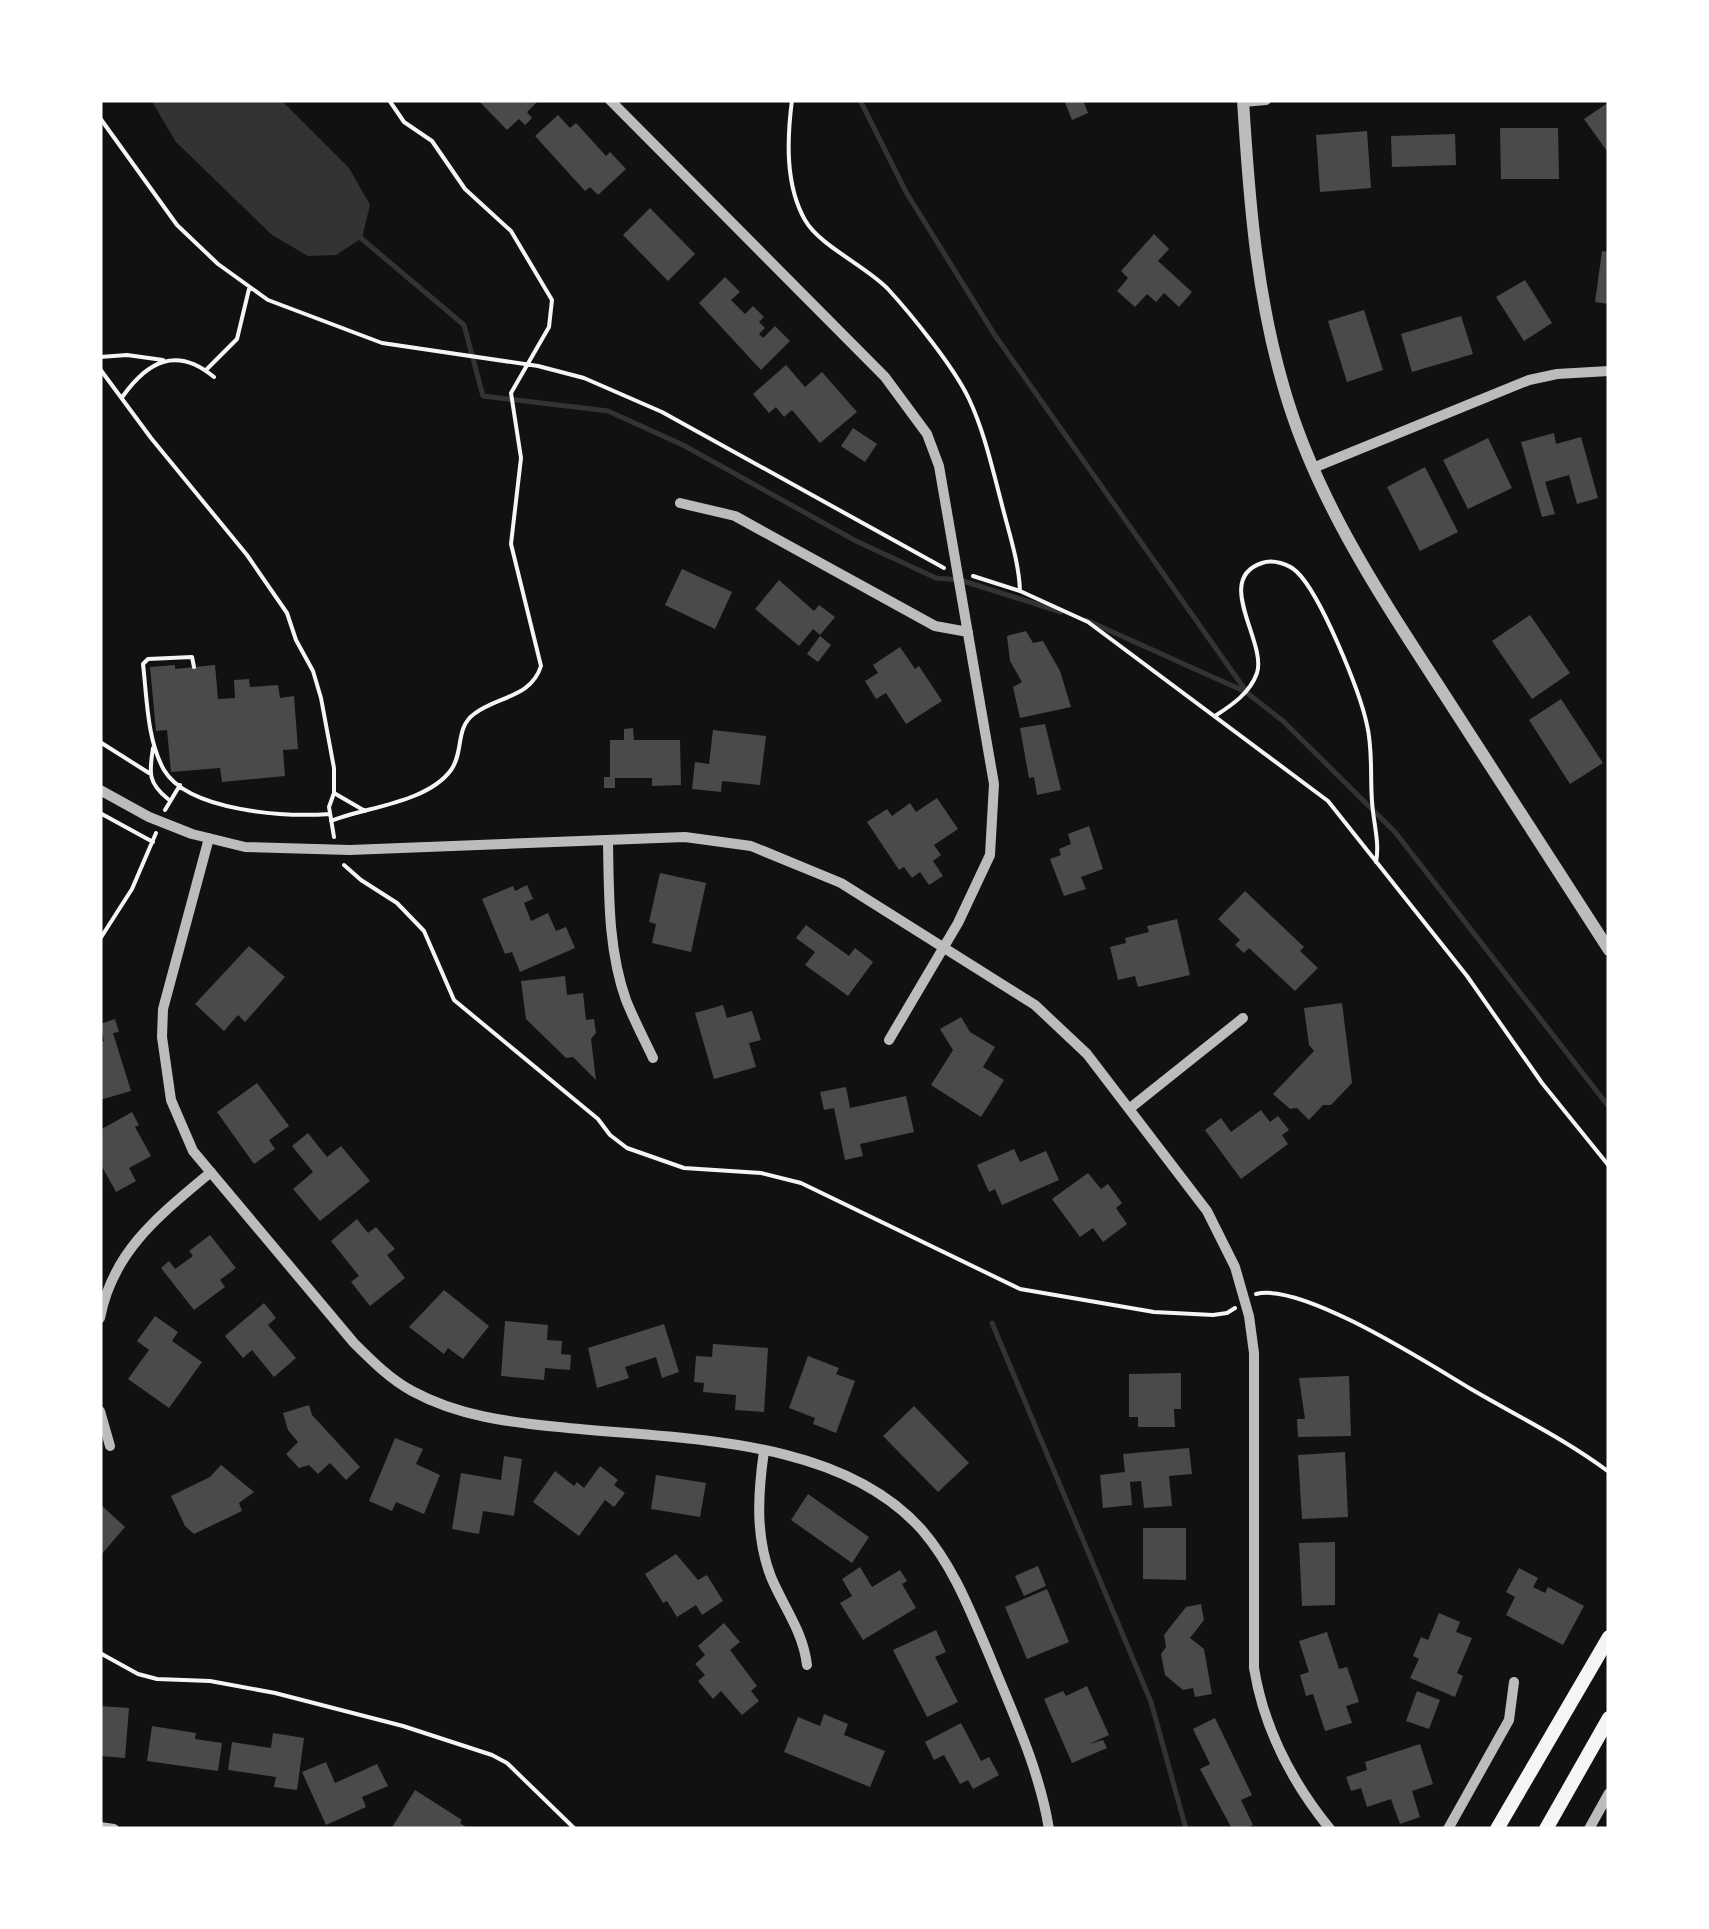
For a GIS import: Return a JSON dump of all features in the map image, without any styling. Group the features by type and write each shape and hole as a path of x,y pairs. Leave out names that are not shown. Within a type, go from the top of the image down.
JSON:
{"main road":[{"path":"1497,1829 1609,1638"},
{"path":"1546,1829 1609,1718"}],"street":[{"path":"610,100 885,377 927,434 939,466 994,784 990,855 943,949 889,1040"},
{"path":"1266,100 1243,101 1253,242 1284,388 1313,468 1344,533 1384,601 1609,950"},
{"path":"1313,468 1513,386 1557,374 1609,371"},
{"path":"680,504 736,516 935,626 968,632"},
{"path":"100,790 161,822 245,846 337,851 684,837 741,844 772,852 841,884 1035,1005 1086,1054 1130,1109 1207,1211 1235,1267 1246,1300 1254,1353 1254,1668 1271,1734 1289,1771 1330,1829"},
{"path":"209,838 163,1009 162,1038 171,1100 194,1151 354,1342 376,1366 412,1391 495,1421 805,1458 857,1479 907,1514 950,1569 967,1602 1037,1773 1049,1829"},
{"path":"608,842 612,941 618,973 653,1058"},
{"path":"1130,1109 1243,1018"},
{"path":"100,1318 106,1292 133,1242 211,1172"},
{"path":"100,1411 110,1446"},
{"path":"764,1451 758,1514 762,1542 771,1577 804,1642 806,1666"},
{"path":"1448,1829 1508,1720 1514,1682"},
{"path":"1589,1829 1609,1793"},
{"path":"100,1826 114,1829"}],"path":[{"path":"194,667 192,657 144,661 154,743 165,773 194,795 244,810 331,818 398,802 445,776 458,758 465,722 482,708 529,686 541,666 511,544 521,458 511,393 548,326 552,300 511,231 465,189 432,141 404,122 389,100"},
{"path":"792,100 788,146 803,217 811,230 886,287 962,385 994,474 1020,591"},
{"path":"206,370 237,339 249,289"},
{"path":"100,357 127,355 192,364 214,377"},
{"path":"122,398 146,370 163,360"},
{"path":"100,369 258,570 287,613 321,698 334,768 334,794 329,807 337,851 346,869 397,904 424,930 454,1000 598,1119 627,1148 684,1168 761,1173 801,1183 1020,1290 1124,1310 1184,1315 1227,1313 1265,1292 1346,1318 1404,1346 1579,1450 1609,1472"},
{"path":"1215,716 1246,692 1259,664 1258,647 1241,600 1244,578 1266,561 1288,566 1300,575 1318,604 1364,714 1370,742 1376,862"},
{"path":"100,742 148,773"},
{"path":"154,743 148,773 151,784 168,799"},
{"path":"100,939 132,889 168,799 180,785"},
{"path":"334,794 364,810"},
{"path":"100,813 152,842"},
{"path":"100,1653 138,1674 157,1679 210,1681 289,1696 403,1726 492,1756 506,1764 575,1829"}],"shaded area":[{"path":"151,100 281,100 349,168 370,205 362,238 336,255 308,256 272,235 176,142"}],"building":[{"path":"478,100 539,100 527,112 532,118 525,125 519,119 507,130"},
{"path":"1064,100 1083,100 1088,113 1072,120"},
{"path":"1609,102 1609,154 1584,119"},
{"path":"558,115 570,128 576,123 606,156 610,152 626,169 598,195 590,187 585,191 535,136"},
{"path":"1500,128 1558,128 1559,179 1501,179"},
{"path":"1367,131 1371,188 1320,192 1316,135"},
{"path":"1455,134 1456,165 1392,167 1391,136"},
{"path":"650,208 695,254 668,281 623,235"},
{"path":"1154,234 1169,249 1158,261 1192,292 1179,307 1164,293 1156,302 1147,294 1135,307 1117,291 1128,278 1121,271"},
{"path":"1602,251 1609,252 1609,304 1595,302"},
{"path":"725,277 740,292 731,300 745,314 753,306 764,317 759,322 765,328 759,334 763,338 775,326 790,341 761,370 699,303"},
{"path":"1525,280 1552,323 1524,341 1496,297"},
{"path":"1364,310 1383,370 1347,382 1328,321"},
{"path":"1461,316 1473,354 1412,372 1401,334"},
{"path":"786,365 805,387 822,372 857,412 820,443 792,410 784,417 776,407 769,413 753,394"},
{"path":"853,428 877,444 865,462 841,446"},
{"path":"1554,433 1556,444 1581,437 1598,498 1577,504 1569,475 1545,482 1555,514 1542,517 1521,442"},
{"path":"1488,438 1512,488 1468,509 1443,460"},
{"path":"1425,467 1458,532 1420,551 1387,487"},
{"path":"682,569 732,592 715,629 665,605"},
{"path":"779,580 814,611 819,605 835,617 820,635 813,629 799,646 755,609"},
{"path":"1530,615 1570,673 1532,699 1492,641"},
{"path":"1026,631 1033,643 1043,641 1060,671 1071,707 1020,718 1013,687 1022,682 1010,661 1007,636"},
{"path":"820,636 831,645 818,662 807,654"},
{"path":"900,647 915,669 919,666 942,701 906,724 886,693 876,699 865,681 878,673 873,665"},
{"path":"175,665 175,669 215,665 218,699 235,698 234,680 249,679 250,687 278,685 280,698 294,696 298,749 283,750 285,776 222,782 220,768 171,772 167,730 156,731 150,667"},
{"path":"1561,699 1603,763 1570,784 1529,720"},
{"path":"1045,724 1061,790 1037,795 1034,777 1029,778 1020,728"},
{"path":"633,728 634,740 680,740 681,785 652,786 652,778 615,778 615,788 604,788 604,777 610,777 610,740 624,740 624,729"},
{"path":"713,730 766,736 760,785 722,781 721,792 692,789 695,762 709,764"},
{"path":"937,798 958,829 934,845 941,855 933,861 943,876 929,885 920,872 912,878 904,867 899,870 867,822 887,809 892,816 910,803 916,812"},
{"path":"1089,826 1103,869 1081,877 1086,889 1064,896 1050,859 1061,855 1059,849 1071,844 1068,834"},
{"path":"660,873 706,883 691,952 652,943 656,924 649,922"},
{"path":"527,885 533,899 524,903 531,921 548,913 556,931 566,927 575,948 520,972 512,952 505,954 482,899 513,886 515,891"},
{"path":"1245,891 1304,947 1300,951 1318,968 1295,991 1249,948 1244,953 1235,945 1240,940 1218,919"},
{"path":"1177,919 1190,975 1138,987 1135,976 1118,980 1110,947 1126,943 1125,938 1149,932 1147,926"},
{"path":"806,925 849,956 855,948 873,962 848,996 805,965 815,952 796,938"},
{"path":"249,946 285,977 245,1022 238,1015 224,1031 195,1004"},
{"path":"565,976 567,995 583,993 586,1020 594,1019 596,1033 591,1039 596,1080 573,1057 566,1058 526,1019 521,981"},
{"path":"1342,1003 1352,1083 1309,1120 1273,1094 1314,1051 1309,1045 1304,1008"},
{"path":"723,1005 727,1018 752,1011 761,1040 749,1043 756,1067 714,1079 695,1013"},
{"path":"961,1017 970,1032 995,1047 983,1067 1004,1080 981,1117 931,1085 953,1050 940,1029"},
{"path":"115,1019 119,1032 113,1033 131,1091 100,1100 100,1042 104,1041 100,1024"},
{"path":"257,1083 289,1126 269,1140 275,1149 254,1164 217,1112"},
{"path":"846,1087 850,1108 906,1096 914,1132 860,1144 863,1156 845,1160 834,1108 824,1110 820,1092"},
{"path":"1261,1110 1270,1122 1278,1116 1289,1130 1282,1135 1288,1144 1241,1179 1205,1130 1221,1118 1231,1132"},
{"path":"132,1112 139,1125 135,1127 151,1156 129,1168 136,1181 116,1192 100,1163 100,1130"},
{"path":"308,1133 327,1157 341,1146 370,1181 320,1221 293,1189 313,1172 292,1146"},
{"path":"1014,1149 1020,1162 1046,1151 1059,1180 1002,1205 995,1189 989,1192 977,1165"},
{"path":"1088,1173 1101,1189 1108,1184 1122,1203 1116,1208 1127,1224 1103,1242 1093,1228 1080,1237 1052,1199"},
{"path":"357,1219 368,1233 376,1227 395,1249 387,1255 405,1278 370,1306 351,1282 359,1276 331,1241"},
{"path":"210,1235 236,1268 220,1280 225,1287 194,1310 161,1268 169,1261 175,1269 193,1256 189,1251"},
{"path":"444,1290 489,1326 463,1359 448,1348 444,1354 409,1327"},
{"path":"264,1303 276,1318 268,1325 296,1358 274,1377 252,1350 243,1358 225,1336"},
{"path":"155,1316 178,1332 172,1341 202,1362 169,1408 128,1379 149,1350 137,1341"},
{"path":"505,1321 548,1325 547,1340 562,1341 561,1354 571,1355 570,1370 545,1368 544,1380 501,1376"},
{"path":"664,1324 679,1372 662,1378 656,1357 625,1367 629,1378 597,1388 588,1348"},
{"path":"713,1344 768,1348 764,1412 735,1410 736,1395 703,1392 704,1383 694,1382 696,1356 712,1357"},
{"path":"808,1356 839,1368 836,1374 855,1381 836,1433 813,1424 815,1418 789,1408"},
{"path":"1181,1373 1181,1409 1174,1409 1175,1427 1138,1427 1138,1417 1129,1417 1129,1374"},
{"path":"1349,1376 1351,1436 1298,1437 1297,1419 1305,1419 1299,1378"},
{"path":"309,1405 312,1415 360,1467 346,1480 330,1463 318,1474 309,1465 299,1468 286,1454 298,1442 288,1430 283,1413"},
{"path":"914,1406 969,1463 938,1492 883,1436"},
{"path":"395,1438 423,1449 416,1464 440,1475 424,1514 396,1502 392,1511 369,1501"},
{"path":"1189,1448 1192,1474 1169,1476 1172,1506 1144,1508 1141,1481 1130,1482 1132,1505 1103,1508 1100,1475 1125,1472 1123,1454"},
{"path":"1345,1452 1348,1517 1302,1519 1298,1455"},
{"path":"504,1456 522,1459 514,1516 483,1511 479,1534 452,1529 461,1473 501,1480"},
{"path":"221,1465 254,1492 239,1503 242,1511 194,1534 185,1526 171,1496 210,1477"},
{"path":"600,1466 618,1480 614,1485 625,1493 614,1507 605,1500 579,1536 533,1502 555,1471 574,1486 577,1482 584,1488"},
{"path":"656,1475 706,1483 700,1517 651,1509"},
{"path":"808,1494 869,1537 852,1563 791,1520"},
{"path":"100,1504 125,1527 100,1556"},
{"path":"1143,1528 1186,1528 1186,1580 1143,1579"},
{"path":"1335,1542 1335,1605 1302,1606 1299,1543"},
{"path":"676,1554 698,1580 707,1575 723,1601 702,1615 696,1605 677,1617 667,1601 663,1603 645,1574"},
{"path":"1038,1566 1046,1586 1024,1596 1015,1576"},
{"path":"860,1567 872,1587 900,1570 907,1581 902,1584 916,1608 863,1640 840,1603 852,1596 842,1579"},
{"path":"1519,1568 1538,1578 1533,1587 1545,1593 1548,1587 1584,1606 1563,1645 1506,1615 1515,1597 1506,1592"},
{"path":"1047,1589 1069,1642 1027,1659 1005,1607"},
{"path":"1201,1604 1204,1620 1190,1638 1204,1649 1212,1694 1195,1697 1193,1688 1183,1690 1165,1675 1161,1654 1166,1647 1164,1635 1186,1607"},
{"path":"1439,1613 1460,1622 1456,1632 1472,1638 1457,1673 1463,1676 1455,1697 1410,1678 1419,1659 1413,1656 1421,1637 1428,1640"},
{"path":"724,1623 740,1642 730,1650 757,1686 751,1691 759,1701 742,1715 721,1691 713,1699 698,1681 705,1675 695,1664 705,1655 698,1646"},
{"path":"936,1630 946,1652 935,1657 958,1702 927,1717 893,1650"},
{"path":"1327,1632 1339,1669 1347,1667 1359,1702 1346,1706 1352,1723 1325,1731 1313,1694 1306,1696 1300,1675 1309,1672 1299,1641"},
{"path":"1087,1686 1109,1735 1089,1744 1103,1740 1107,1748 1072,1763 1044,1699 1063,1691 1066,1696"},
{"path":"1417,1691 1440,1700 1429,1729 1406,1721"},
{"path":"100,1706 129,1708 125,1758 100,1756"},
{"path":"824,1714 848,1724 844,1735 885,1751 870,1787 784,1752 798,1717 820,1726"},
{"path":"1215,1718 1252,1795 1241,1800 1253,1825 1245,1829 1232,1829 1200,1769 1210,1764 1193,1729"},
{"path":"961,1723 981,1761 989,1757 999,1775 973,1789 968,1780 960,1784 944,1755 934,1760 925,1742"},
{"path":"152,1726 196,1733 195,1739 222,1743 218,1771 147,1761"},
{"path":"273,1733 304,1738 297,1790 274,1787 276,1777 228,1770 232,1742 271,1748"},
{"path":"1420,1744 1433,1784 1412,1791 1420,1817 1400,1824 1391,1799 1367,1807 1361,1788 1351,1791 1346,1777 1367,1770 1365,1762"},
{"path":"326,1762 335,1783 377,1764 388,1786 362,1797 366,1807 326,1825 302,1772"},
{"path":"415,1790 462,1820 460,1823 469,1829 391,1829"}],"waterway":[{"path":"860,100 906,192 994,334 1246,691"},
{"path":"356,234 464,325 483,396 608,411 683,445 856,541 936,578 960,580 1061,612"},
{"path":"1086,620 1246,692 1283,721 1395,832 1609,1107"},
{"path":"992,1323 1151,1702 1186,1829"}]}
